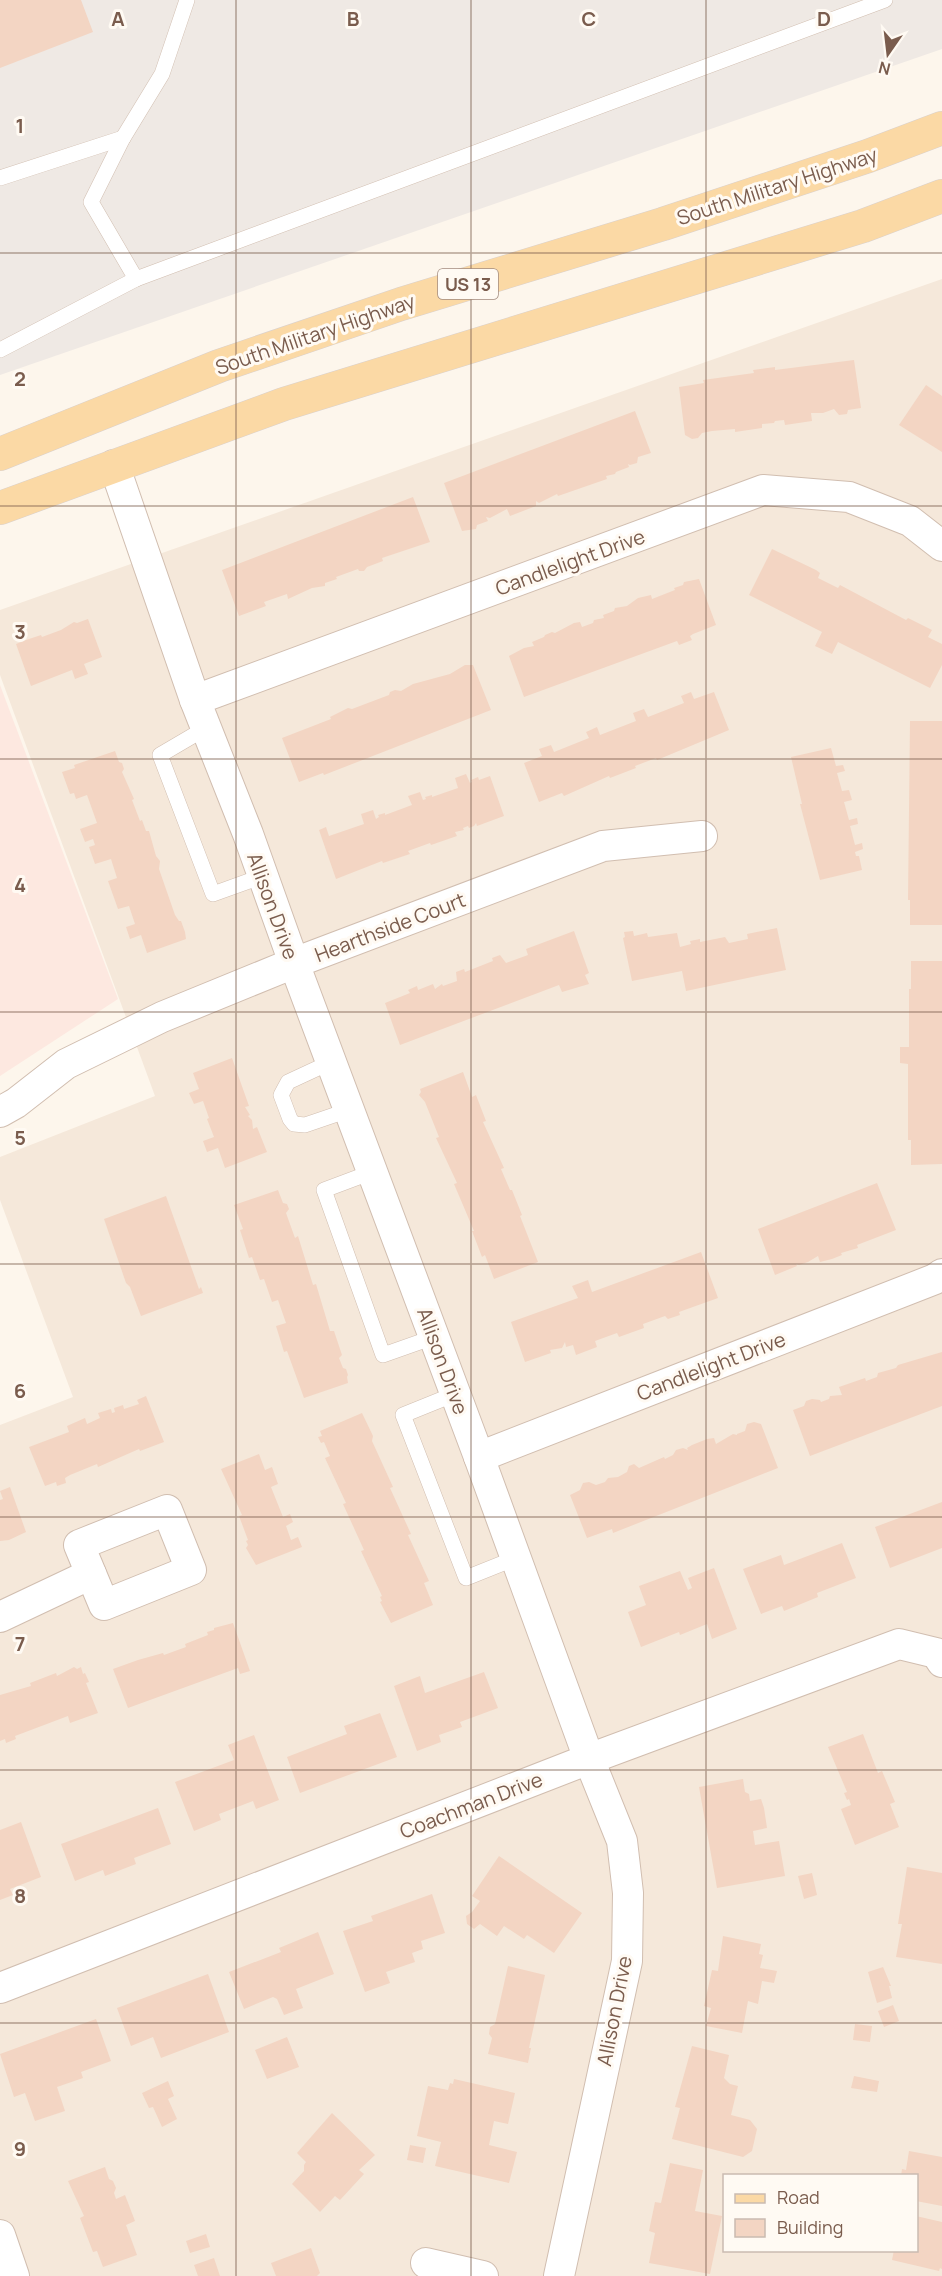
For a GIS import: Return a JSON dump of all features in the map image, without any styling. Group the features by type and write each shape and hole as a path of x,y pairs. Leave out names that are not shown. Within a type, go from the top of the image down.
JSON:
{"main road":[{"name":"South Military Highway","path":"0,454 229,363 401,304 742,198 942,129"},
{"path":"0,508 284,404 863,226 942,196"}],"street":[{"name":"Allison Drive","path":"114,465 195,700 263,876 589,1759 622,1841 628,1893 627,1961 559,2276"},
{"name":"Candlelight Drive","path":"195,700 763,490 849,497 910,520 942,546"},
{"name":"Hearthside Court","path":"0,1112 16,1103 66,1064 162,1017 294,963 603,846 702,836"},
{"name":"Candlelight Drive","path":"479,1457 942,1274"},
{"path":"0,1617 91,1574"},
{"name":"Coachman Drive","path":"0,1988 589,1759 899,1644 936,1653 942,1662"},
{"path":"0,2235 14,2276"},
{"path":"426,2263 483,2276"}],"lane":[{"path":"136,279 91,202 123,138 162,74 187,0"},
{"path":"0,350 136,279 885,0"},
{"path":"0,178 123,138"},
{"path":"206,728 160,754 213,894 263,876"},
{"path":"331,1062 288,1082 281,1095 290,1119 299,1126 349,1110"},
{"path":"372,1172 324,1190 383,1355 434,1337"},
{"path":"455,1394 404,1415 408,1426 465,1578 516,1558"}],"shaded area":[{"path":"0,0 942,0 942,49 0,375"},
{"path":"942,279 942,2276 0,2276 0,1425 73,1397 0,1200 0,1157 155,1096 0,675 0,610"},
{"path":"0,685 118,999 0,1076"}],"building":[{"path":"0,0 81,0 93,32 0,68"},
{"path":"854,360 861,408 848,410 847,414 839,415 834,409 823,413 811,413 812,421 785,425 784,420 775,421 762,424 762,428 735,432 735,429 712,431 702,433 698,438 692,439 685,435 679,387 704,383 703,380 754,373 753,370 775,367 775,370"},
{"path":"926,385 942,396 942,452 899,425"},
{"path":"635,411 651,453 638,457 637,463 628,464 629,467 606,476 607,479 558,496 557,494 539,503 536,501 536,506 510,516 507,509 490,518 486,517 488,521 477,525 476,529 462,531 444,483"},
{"path":"413,497 430,542 382,558 383,561 367,567 364,571 358,569 336,577 337,579 325,583 325,586 312,588 288,599 287,594 264,602 266,606 239,616 222,570"},
{"path":"772,549 816,570 820,573 818,578 838,588 840,585 906,620 908,618 932,630 928,637 942,644 942,665 930,688 838,642 832,654 815,646 822,632 749,595"},
{"path":"699,579 716,625 693,634 690,636 692,640 679,645 677,641 524,697 509,656 524,648 534,646 532,642 545,635 555,633 574,623 580,622 582,627 593,623 594,620 604,618 603,615 614,611 615,608 627,606 638,598 651,595 652,599 675,590 674,588 683,585 684,582"},
{"path":"88,619 102,657 84,664 88,674 75,679 72,670 31,686 16,644 41,635 42,637 74,622"},
{"path":"465,665 473,665 491,710 324,775 323,773 299,782 282,738 331,719 330,717 348,708 352,709 389,695 395,690 401,691 413,684 450,674"},
{"path":"691,692 694,699 714,692 729,730 657,760 656,758 635,766 636,768 610,778 609,776 564,796 562,793 539,802 524,763 542,756 539,749 551,745 554,752 589,738 586,732 597,727 600,735 636,721 633,713 644,709 648,717 684,703 681,696"},
{"path":"910,721 942,721 942,925 910,925 910,900 908,900"},
{"path":"831,748 836,766 843,765 845,771 837,773 842,791 849,790 852,800 844,802 849,820 857,818 858,824 850,826 855,845 862,843 863,849 855,852 856,856 859,856 862,870 820,880 800,804 802,804 791,757"},
{"path":"115,751 119,762 122,763 124,769 122,772 134,799 132,800 140,821 142,820 146,831 149,831 156,856 160,861 159,869 175,915 181,921 185,932 186,939 147,953 141,935 130,939 126,927 135,924 129,906 118,909 108,881 117,878 111,859 95,864 89,847 95,845 93,839 85,842 80,829 97,823 87,795 76,799 74,793 70,794 62,772 75,768 74,765"},
{"path":"466,774 470,783 478,777 479,780 490,776 504,816 477,826 476,823 469,828 468,826 463,828 464,830 455,832 457,836 431,845 430,843 408,851 410,854 383,863 382,861 336,879 319,830 326,827 329,836 364,824 361,814 373,810 376,819 378,815 385,813 385,815 412,805 408,796 420,792 423,800 426,799 425,797 432,795 432,797 458,788 455,778"},
{"path":"777,928 786,970 686,991 682,971 632,981 623,938 625,937 624,932 633,931 634,936 647,933 648,937 677,933 680,947 691,944 690,941 700,939 700,942 725,937 729,943 748,939 747,934"},
{"path":"574,931 589,973 585,975 589,984 562,992 559,985 400,1045 385,1003 410,993 408,990 417,986 418,990 433,984 435,989 442,984 443,986 457,981 456,972 464,969 465,972 493,961 492,958 500,955 506,963 528,955 526,949"},
{"path":"911,961 942,961 942,1164 911,1165 911,1140 908,1140 908,1064 900,1063 900,1047 909,1047"},
{"path":"232,1058 249,1106 245,1107 250,1115 248,1116 252,1120 253,1129 257,1127 267,1152 225,1168 218,1148 207,1152 203,1141 214,1137 207,1119 209,1118 203,1101 194,1104 189,1093 199,1089 193,1073"},
{"path":"463,1072 472,1097 476,1095 486,1121 483,1122 504,1168 501,1169 522,1215 520,1216 538,1262 494,1279 485,1255 482,1257 472,1231 474,1231 454,1184 457,1183 436,1138 439,1137 425,1102 419,1095 420,1089"},
{"path":"877,1183 896,1230 857,1245 858,1248 841,1253 842,1255 832,1259 820,1262 818,1256 775,1275 758,1229"},
{"path":"278,1190 283,1203 287,1204 289,1209 286,1213 295,1238 298,1236 330,1331 334,1331 342,1355 339,1358 348,1375 348,1383 304,1398 287,1351 284,1352 276,1326 286,1323 278,1300 272,1302 264,1279 260,1280 252,1257 249,1258 240,1230 243,1229 234,1205"},
{"path":"166,1196 199,1289 201,1287 203,1293 141,1316 130,1287 126,1283 104,1219"},
{"path":"701,1252 718,1298 679,1312 680,1315 668,1319 665,1316 643,1324 644,1328 619,1337 617,1333 595,1341 597,1347 576,1355 573,1345 566,1347 565,1342 562,1348 550,1350 551,1353 525,1362 511,1322 578,1298 572,1286 588,1280 592,1292"},
{"path":"942,1352 942,1406 810,1456 793,1410 804,1406 806,1401 812,1399 821,1402 829,1399 830,1396 842,1395 839,1387 865,1378 866,1381 898,1365"},
{"path":"146,1396 164,1442 70,1475 65,1478 66,1483 57,1486 56,1482 45,1486 29,1447 69,1432 67,1426 85,1418 87,1424 100,1418 98,1413 111,1409 112,1413 115,1412 114,1408 123,1405 124,1409 139,1404 137,1400"},
{"path":"362,1413 393,1487 390,1488 411,1534 408,1535 429,1581 424,1583 433,1605 391,1623 380,1602 382,1596 343,1504 346,1503 325,1458 330,1456 324,1442 321,1443 318,1437 322,1436 320,1431"},
{"path":"754,1422 761,1424 778,1468 613,1533 612,1529 587,1538 570,1495 580,1490 583,1483 589,1482 596,1485 605,1482 608,1478 618,1477 627,1472 629,1466 634,1464 639,1468 664,1457 665,1459 673,1455 676,1450 683,1448 688,1450 687,1448 692,1445 707,1439 714,1438 716,1444 733,1434 737,1435 745,1431 747,1424"},
{"path":"259,1454 265,1470 272,1467 278,1484 271,1487 283,1517 290,1514 293,1522 286,1526 291,1540 298,1537 302,1547 256,1565 246,1548 248,1540 239,1516 242,1515 221,1469"},
{"path":"10,1487 26,1532 9,1540 0,1541 0,1500 3,1499 0,1491"},
{"path":"942,1502 942,1548 890,1568 875,1527"},
{"path":"842,1543 856,1578 817,1593 818,1597 784,1611 782,1606 761,1614 743,1569 781,1555 784,1565"},
{"path":"714,1568 737,1629 712,1639 707,1624 641,1647 628,1612 646,1605 639,1586 680,1571 688,1590 692,1588 688,1578"},
{"path":"233,1623 250,1671 240,1674 238,1668 128,1708 113,1669 186,1647 185,1644 208,1635 207,1632 214,1628"},
{"path":"74,1667 77,1669 81,1667 83,1674 85,1673 89,1682 86,1683 98,1713 70,1723 68,1716 15,1736 16,1739 6,1743 5,1739 0,1741 0,1695 31,1686 30,1683 56,1673 57,1676"},
{"path":"484,1672 498,1708 460,1722 462,1727 439,1735 441,1742 417,1751 394,1686 420,1676 425,1693"},
{"path":"380,1713 397,1757 300,1793 287,1757 347,1734 344,1726"},
{"path":"863,1734 878,1773 882,1771 895,1802 890,1804 899,1827 855,1845 841,1809 851,1805 844,1793 847,1792 828,1747"},
{"path":"254,1735 279,1800 256,1809 253,1801 219,1814 221,1820 194,1831 175,1782 234,1760 228,1745"},
{"path":"743,1779 745,1792 749,1794 750,1801 761,1799 764,1808 767,1828 753,1831 755,1845 779,1841 785,1876 717,1888 699,1787"},
{"path":"158,1808 171,1844 134,1858 136,1864 105,1876 103,1870 75,1881 61,1844"},
{"path":"21,1822 41,1877 10,1889 13,1895 0,1900 0,1830"},
{"path":"499,1856 582,1913 554,1953 527,1935 524,1939 504,1926 497,1936 480,1924 474,1929 467,1924 466,1916 480,1901 472,1896"},
{"path":"907,1867 942,1873 942,1964 896,1957 902,1924 898,1924"},
{"path":"812,1873 817,1895 804,1899 798,1876"},
{"path":"432,1894 445,1933 421,1941 423,1949 412,1953 415,1962 386,1972 390,1983 365,1992 343,1931 373,1921 371,1916"},
{"path":"318,1932 334,1974 296,1989 303,2008 284,2015 277,1999 273,1997 244,2009 229,1972 281,1952 279,1948"},
{"path":"723,1936 761,1944 759,1954 763,1955 760,1968 777,1971 774,1983 762,1981 758,2004 748,2001 742,2033 706,2026 711,2008 704,2006 712,1970 718,1971"},
{"path":"508,1966 545,1975 529,2048 531,2048 528,2063 488,2054 492,2038 489,2034 490,2027 495,2024"},
{"path":"883,1967 891,1986 889,1986 892,1998 877,2003 868,1972"},
{"path":"208,1974 229,2032 161,2058 153,2037 131,2046 117,2008"},
{"path":"893,2005 899,2021 884,2027 878,2011"},
{"path":"96,2019 111,2061 81,2072 83,2078 57,2087 65,2111 35,2121 25,2093 14,2097 0,2054"},
{"path":"855,2024 872,2026 870,2042 853,2040"},
{"path":"287,2037 299,2067 267,2079 255,2050"},
{"path":"692,2046 729,2055 724,2078 730,2084 738,2086 731,2115 750,2120 757,2129 752,2151 743,2157 672,2139 680,2108 675,2107"},
{"path":"854,2076 879,2081 877,2092 851,2088"},
{"path":"454,2079 515,2093 508,2124 494,2121 489,2145 517,2152 509,2183 435,2166 441,2142 417,2136 428,2086 448,2090"},
{"path":"168,2081 174,2096 168,2099 177,2119 162,2127 153,2107 149,2108 142,2093"},
{"path":"332,2113 375,2155 359,2170 364,2174 340,2200 335,2196 320,2212 292,2184 304,2171 306,2162 297,2153"},
{"path":"410,2145 426,2148 423,2163 407,2160"},
{"path":"909,2151 942,2157 942,2206 918,2201 918,2174 901,2174 902,2169 906,2170"},
{"path":"670,2163 703,2170 695,2211 722,2216 710,2274 649,2263 655,2233 649,2231 655,2202 661,2203"},
{"path":"105,2167 109,2179 113,2181 116,2188 114,2193 116,2199 125,2195 135,2221 126,2225 137,2255 103,2267 97,2251 93,2252 80,2218 84,2216 68,2181"},
{"path":"918,2216 942,2222 942,2269 940,2268 939,2271 892,2260 894,2252 918,2252"},
{"path":"206,2234 210,2247 190,2253 186,2241"},
{"path":"311,2248 320,2273 317,2276 276,2276 271,2263"},
{"path":"214,2258 220,2276 198,2276 194,2265"}]}
